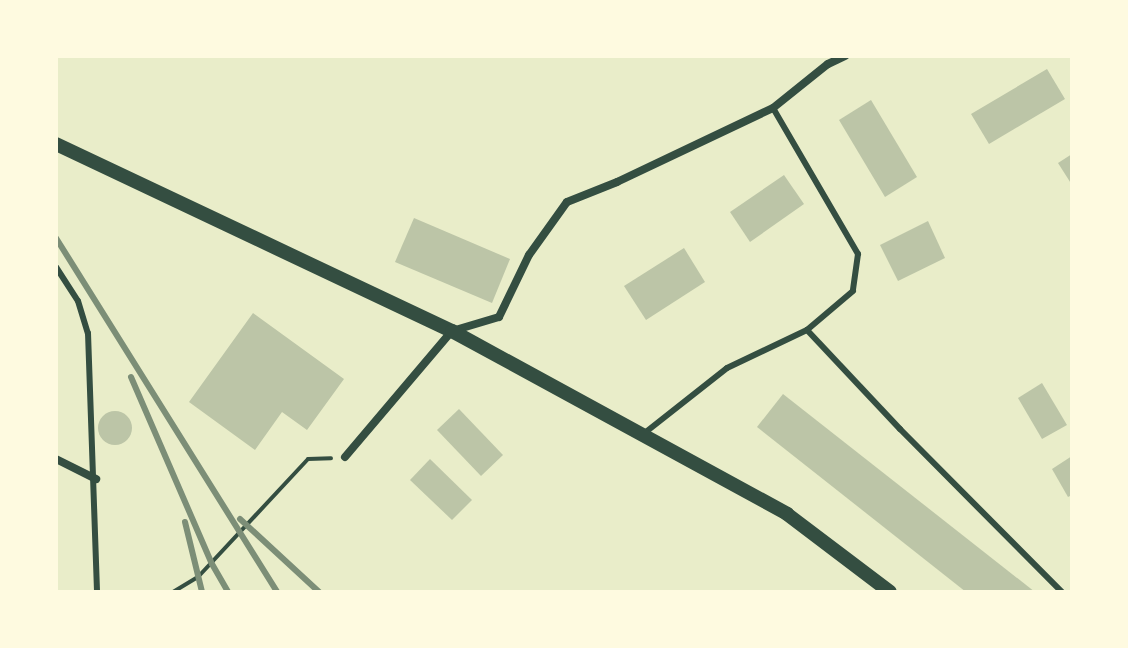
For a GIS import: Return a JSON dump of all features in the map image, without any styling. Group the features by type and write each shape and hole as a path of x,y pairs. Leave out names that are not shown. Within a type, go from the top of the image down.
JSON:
{"street":[{"path":"345,457 452,331 499,317 529,255 567,202 617,182 773,108 828,64 845,56"},
{"path":"56,144 452,331 787,514 890,592"},
{"path":"56,459 96,479"}],"lane":[{"path":"642,435 727,368 807,330 853,291 858,254 773,108"},
{"path":"56,267 78,301 88,333 96,479 97,592"},
{"path":"807,330 900,429 1062,592"}],"path":[{"path":"173,592 198,577 241,535 308,459 345,457"}],"building":[{"path":"1047,69 1065,99 989,144 971,114"},
{"path":"871,100 917,177 885,197 839,120"},
{"path":"1072,154 1072,185 1058,163"},
{"path":"784,175 804,204 750,242 730,212"},
{"path":"414,218 510,259 492,303 395,262"},
{"path":"928,221 945,258 898,281 880,245"},
{"path":"684,248 705,282 646,320 624,286"},
{"path":"253,313 344,379 307,430 282,412 255,450 189,402"},
{"path":"1042,383 1067,425 1042,439 1018,398"},
{"path":"783,394 1035,592 966,592 757,427"},
{"path":"459,409 503,455 481,476 437,430"},
{"path":"115,411 127,416 132,428 127,440 115,445 103,440 98,428 103,416"},
{"path":"1072,456 1072,495 1068,497 1052,469"},
{"path":"430,459 472,500 452,520 410,480"}],"railway":[{"path":"56,238 277,592"},
{"path":"131,377 212,564 228,592"},
{"path":"240,519 319,592"},
{"path":"185,522 202,592"}]}
